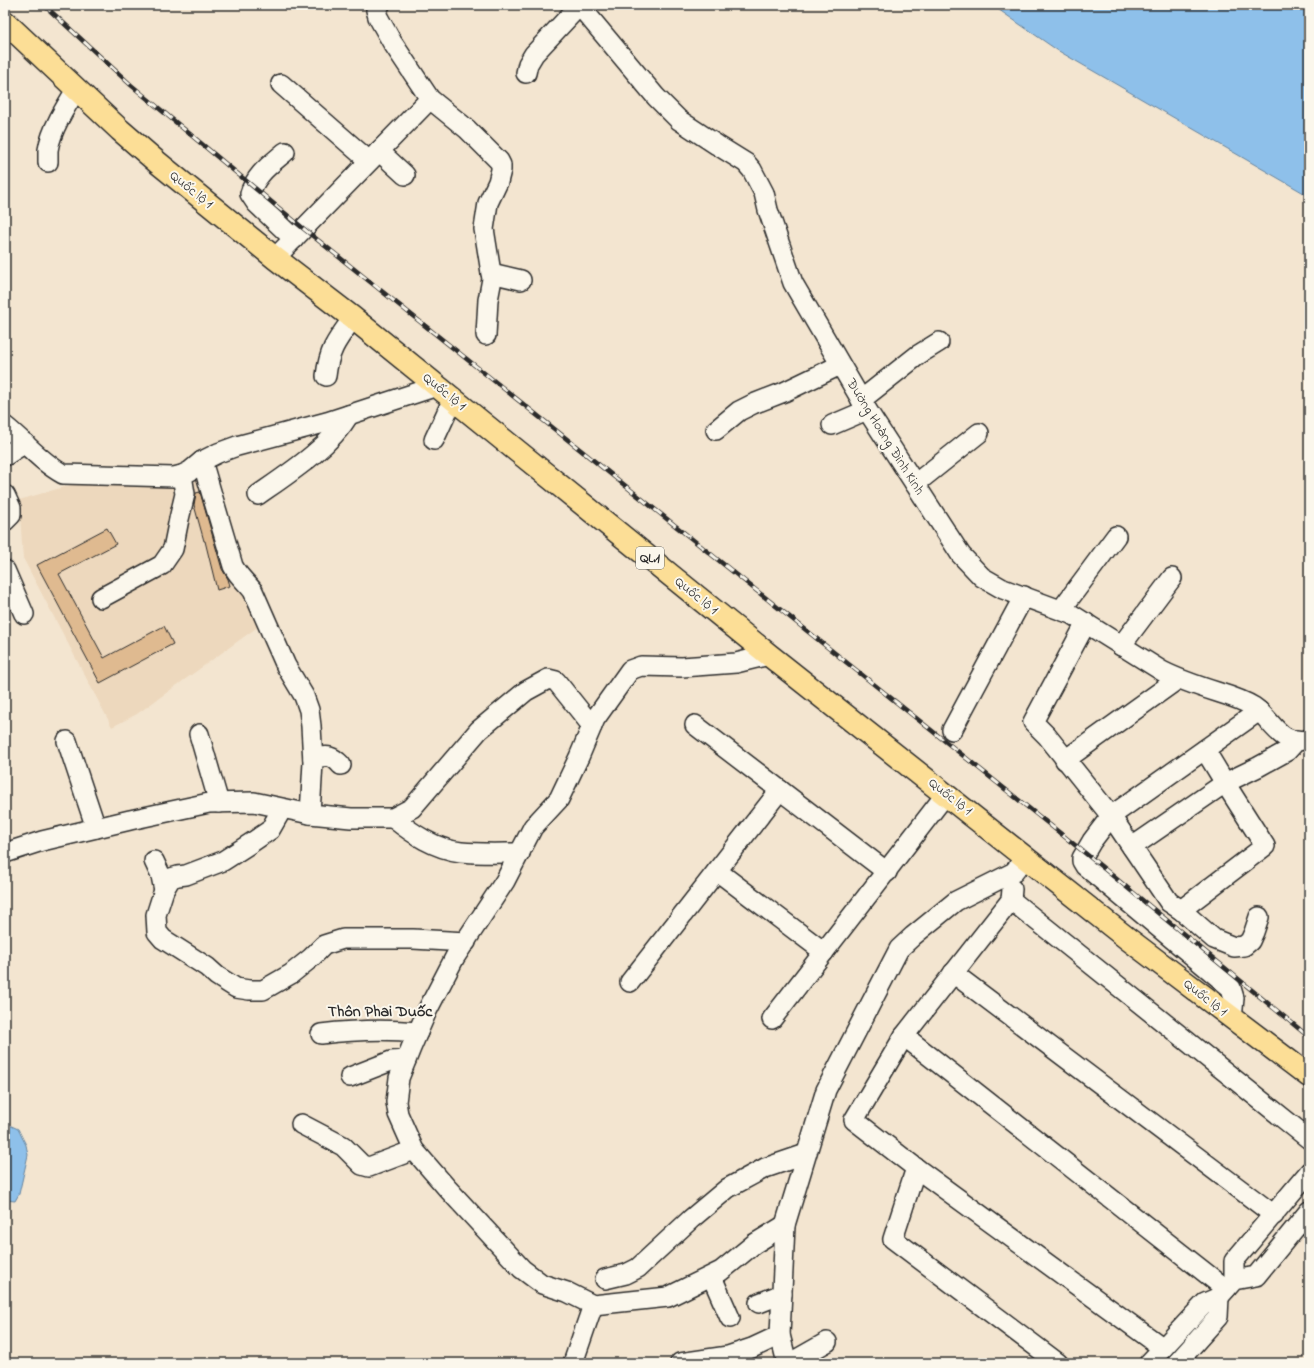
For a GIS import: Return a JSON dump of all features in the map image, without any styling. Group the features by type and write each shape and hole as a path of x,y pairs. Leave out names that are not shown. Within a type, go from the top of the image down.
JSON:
{"highway":[{"name":"Quốc lộ 1","path":"5,22 76,90 157,162 275,258 353,318 769,655 946,794 1020,864 1309,1076"}],"street":[{"path":"380,5 376,10 378,17 392,42 430,99 468,129 499,161 501,165 498,182 488,204 484,229 492,279 488,300 486,335"},
{"path":"526,73 528,64 534,54 579,5"},
{"name":"Đường Hoàng Đình Kinh","path":"579,5 656,97 679,120 746,163 752,170 764,193 768,210 793,283 864,405 960,555 972,568 982,577 1003,589 1071,614 1162,671 1178,679 1242,700 1259,711 1280,733 1290,740 1303,740"},
{"path":"281,84 374,156 405,175"},
{"path":"48,162 48,149 54,133 76,90"},
{"path":"275,258 430,99"},
{"path":"284,152 262,172 252,186 250,194 256,203 294,239"},
{"path":"491,273 521,280"},
{"path":"326,376 328,361 332,350 353,318"},
{"path":"832,425 864,405 918,355 939,342"},
{"path":"716,430 746,407 784,392 840,365"},
{"path":"5,426 51,468 63,474 174,477 190,471 202,461 218,453 237,446 349,415 445,393 434,440"},
{"path":"258,495 315,454 349,415"},
{"path":"915,484 979,433"},
{"path":"5,456 25,443"},
{"path":"202,461 233,566 237,574 253,591 286,666 304,696 309,710 313,758 310,814"},
{"path":"101,598 162,565 173,549 185,494 182,475"},
{"path":"5,495 11,508 11,515 5,521"},
{"path":"1061,610 1116,536"},
{"path":"5,570 24,614"},
{"path":"1121,646 1172,578"},
{"path":"952,730 1024,596"},
{"path":"1086,623 1033,722 1047,736 1111,816 1169,902 1181,910 1214,939 1234,947 1244,946 1250,940 1259,917"},
{"path":"769,655 736,663 682,667 641,666 630,670 595,719 559,799 533,828 505,881 466,942 427,1010 399,1078 396,1102 398,1114 414,1150 522,1269 542,1284 567,1292 593,1305 668,1297 722,1271 754,1244 785,1225"},
{"path":"5,853 42,841 209,803 254,802 310,814 351,818 393,818 412,808 479,730 526,691 548,679 556,681 592,726"},
{"path":"1065,760 1178,679"},
{"path":"1232,1019 1234,998 1231,988 1083,864 1082,858 1084,852 1111,816 1259,711"},
{"path":"695,725 886,872"},
{"path":"199,734 218,803"},
{"path":"1132,847 1224,784 1279,756 1303,740"},
{"path":"67,741 96,828"},
{"path":"1181,910 1265,846 1224,784 1205,750"},
{"path":"313,758 329,756 336,759 341,764"},
{"path":"630,982 780,790"},
{"path":"772,1019 946,794"},
{"path":"282,809 270,830 223,861 186,875 171,878 164,890 156,915 157,932 163,939 207,967 217,976 236,988 249,990 263,990 290,974 311,958 324,945 343,939 413,939 466,942"},
{"path":"393,818 413,834 432,844 460,852 520,853"},
{"path":"154,861 161,876 164,890"},
{"path":"1020,864 1011,900 904,1036 854,1120 916,1168 1163,1348"},
{"path":"827,1342 789,1363 780,1335 785,1225 826,1090 900,949 913,936 956,901 1020,864"},
{"path":"717,870 824,952"},
{"path":"1011,900 1309,1139"},
{"path":"953,973 1274,1215"},
{"path":"321,1034 355,1030 394,1029 418,1032"},
{"path":"904,1036 1226,1289"},
{"path":"350,1077 391,1061 406,1060"},
{"path":"301,1124 343,1146 362,1165 369,1167 414,1150"},
{"path":"605,1279 626,1274 638,1268 691,1219 728,1188 765,1168 806,1154"},
{"path":"916,1168 893,1239 1058,1363"},
{"path":"1177,1363 1218,1317 1234,1261 1309,1172"},
{"path":"1149,1363 1205,1303 1226,1289 1256,1276 1309,1211"},
{"path":"712,1277 730,1318"},
{"path":"759,1303 782,1294"},
{"path":"573,1363 593,1305"},
{"path":"680,1363 728,1356 752,1348 780,1335"}],"shaded area":[{"path":"202,478 248,593 259,626 137,714 112,727 23,558 19,500 71,485"}],"water":[{"path":"992,5 1309,5 1309,196 1057,50"},
{"path":"5,1123 18,1129 26,1145 28,1155 19,1194 15,1201 5,1200"}],"building":[{"path":"200,492 222,569 230,586 217,590 205,541 194,505 196,493"},
{"path":"107,528 116,544 59,574 104,658 164,626 173,644 100,683 37,565"}],"railway":[{"path":"44,5 131,85 304,229 1085,853 1309,1037"}],"district":[{"name":"Thôn Phai Duốc","path":"380,1012"}]}
